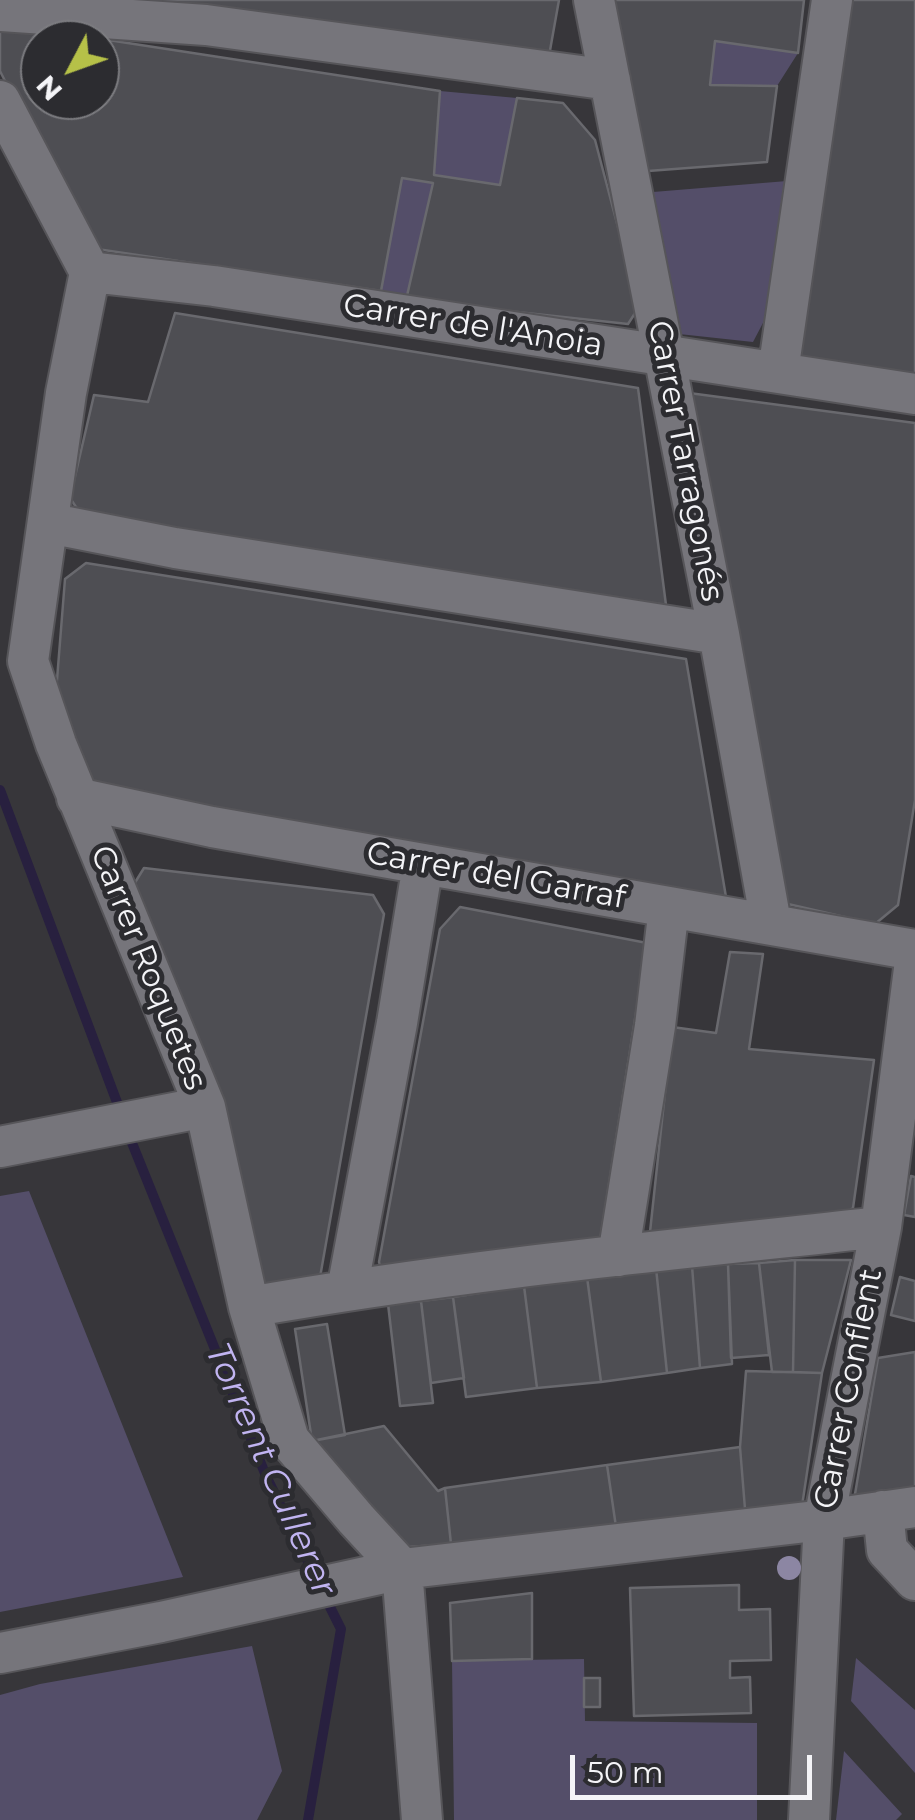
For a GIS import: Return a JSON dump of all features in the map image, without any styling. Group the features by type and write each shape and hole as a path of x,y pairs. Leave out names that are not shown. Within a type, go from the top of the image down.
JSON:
{"street":[{"name":"Carrer Tarragonés","path":"594,0 719,634 770,924"},
{"path":"778,372 832,0"},
{"path":"0,11 206,24 610,80"},
{"path":"0,101 90,272"},
{"name":"Carrer de l'Anoia","path":"90,272 214,286 915,394"},
{"name":"Carrer Roquetes","path":"90,272 66,393 28,661 77,798 205,1108 249,1307 289,1440 402,1568"},
{"path":"48,523 176,548 719,634"},
{"name":"Carrer del Garraf","path":"77,798 212,827 915,950"},
{"path":"347,1290 397,1024 422,864"},
{"path":"618,1256 669,907"},
{"name":"Carrer Conflent","path":"809,1820 824,1520 881,1227 915,961"},
{"path":"1,1147 205,1108"},
{"path":"249,1307 347,1290 881,1227"},
{"path":"0,1653 402,1568 899,1509 887,1550 915,1580"},
{"path":"402,1568 422,1820"}],"shaded area":[{"path":"715,41 798,53 777,86 710,85"},
{"path":"440,91 517,98 500,185 434,175"},
{"path":"402,178 433,183 406,300 381,291"},
{"path":"787,181 764,321 753,342 679,334 664,307 653,192"},
{"path":"29,1191 183,1577 0,1612 0,1196"},
{"path":"252,1646 282,1771 257,1820 0,1820 0,1695 40,1684"},
{"path":"856,1658 915,1710 915,1773 851,1701"},
{"path":"584,1659 585,1721 757,1723 757,1820 454,1820 452,1661"},
{"path":"844,1751 902,1814 896,1820 836,1820"}],"building":[{"path":"32,0 559,0 549,56"},
{"path":"612,0 804,0 798,53 715,41 710,85 777,86 767,162 648,171"},
{"path":"848,0 915,0 915,376 789,357"},
{"path":"20,26 20,110 0,71 0,27"},
{"path":"120,42 440,91 434,175 500,185 517,98 563,103 595,140 639,307 628,324 406,300 433,183 402,178 381,291 90,248 25,120 120,120"},
{"path":"175,313 638,388 666,605 86,522 70,498 94,395 148,402"},
{"path":"689,393 915,423 915,800 898,905 875,924 788,904"},
{"path":"86,563 686,659 727,903 95,790 55,705 65,579"},
{"path":"144,868 373,895 384,914 319,1283 262,1290 131,889"},
{"path":"460,907 647,943 600,1241 383,1275 379,1262 440,929"},
{"path":"730,952 763,954 749,1049 874,1060 853,1208 838,1221 650,1232 672,1027 716,1033"},
{"path":"911,1176 915,1177 915,1217 904,1215"},
{"path":"795,1260 851,1260 822,1373 793,1372"},
{"path":"795,1260 793,1372 772,1372 759,1263"},
{"path":"759,1263 769,1355 731,1358 728,1264"},
{"path":"728,1264 732,1364 700,1368 692,1266"},
{"path":"692,1266 700,1368 667,1373 656,1268"},
{"path":"656,1268 667,1373 601,1382 587,1277"},
{"path":"587,1277 601,1382 537,1388 524,1286"},
{"path":"900,1277 915,1281 915,1321 891,1315"},
{"path":"524,1286 537,1388 466,1397 453,1297"},
{"path":"453,1297 464,1378 431,1383 421,1301"},
{"path":"421,1301 433,1403 400,1406 388,1304"},
{"path":"327,1324 345,1435 312,1441 295,1329"},
{"path":"915,1352 915,1493 854,1500 878,1358"},
{"path":"746,1371 822,1373 802,1506 745,1509 740,1447"},
{"path":"384,1426 438,1491 445,1488 451,1544 408,1547 312,1441"},
{"path":"740,1447 745,1509 616,1527 607,1465"},
{"path":"607,1465 616,1527 451,1544 445,1488"},
{"path":"739,1585 739,1610 770,1609 771,1660 730,1661 730,1678 750,1677 751,1713 634,1716 630,1588"},
{"path":"532,1593 532,1659 452,1661 450,1603"},
{"path":"584,1678 600,1678 600,1707 584,1707"}],"waterway":[{"name":"Torrent Cullerer","path":"0,790 121,1113"},
{"name":"Torrent Cullerer","path":"128,1133 266,1476 316,1578"},
{"name":"Torrent Cullerer","path":"308,1820 341,1629 325,1597"}]}
